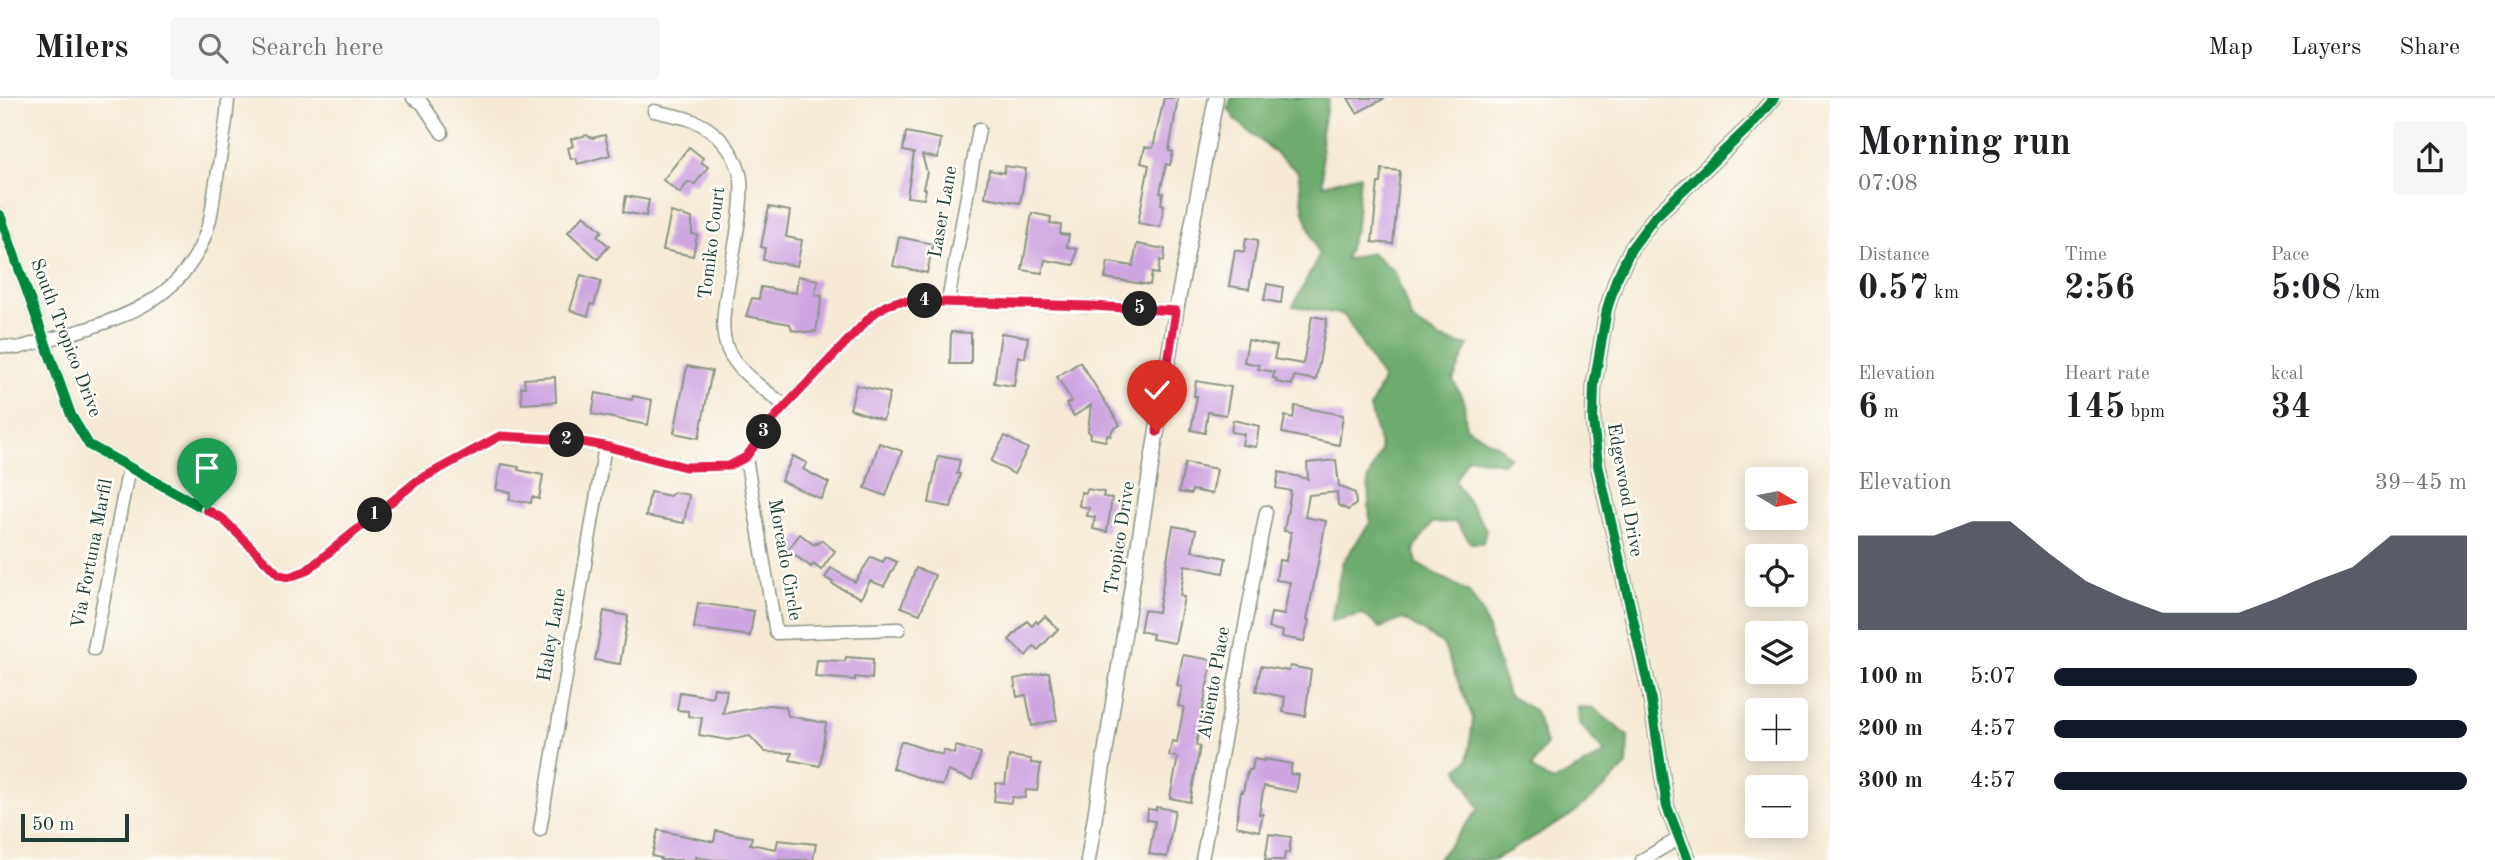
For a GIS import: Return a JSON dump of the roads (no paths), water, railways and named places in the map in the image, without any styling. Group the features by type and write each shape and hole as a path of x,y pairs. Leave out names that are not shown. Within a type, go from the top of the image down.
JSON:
{"street":[{"path":"0,346 18,348 128,314 155,300 178,282 198,251 210,220 228,98"},
{"path":"414,98 422,103 442,133"},
{"name":"Tropico Drive","path":"1088,860 1176,311 1216,98"},
{"name":"Edgewood Drive","path":"1688,860 1667,807 1650,694 1598,466 1593,420 1594,385 1609,302 1631,249 1654,218 1751,125 1774,98"},
{"name":"Tomiko Court","path":"654,111 692,120 715,133 731,151 740,174 741,195 723,315 724,337 728,351 743,372 785,406"},
{"name":"Laser Lane","path":"948,301 979,129"},
{"name":"South Tropico Drive","path":"0,215 71,415 89,444 223,519 279,575 289,577 306,571 417,481 500,436 569,440 605,446 685,467 729,466 746,457"},
{"path":"746,457 785,406 873,314 887,305 899,301 948,301 1176,311"},
{"name":"Haley Lane","path":"540,830 605,446"},
{"name":"Morcado Circle","path":"746,457 775,633 899,629"},
{"name":"Via Fortuna Marfil","path":"94,649 129,467"},
{"name":"Abiento Place","path":"1202,860 1266,512"},
{"path":"1642,860 1678,839"}]}
